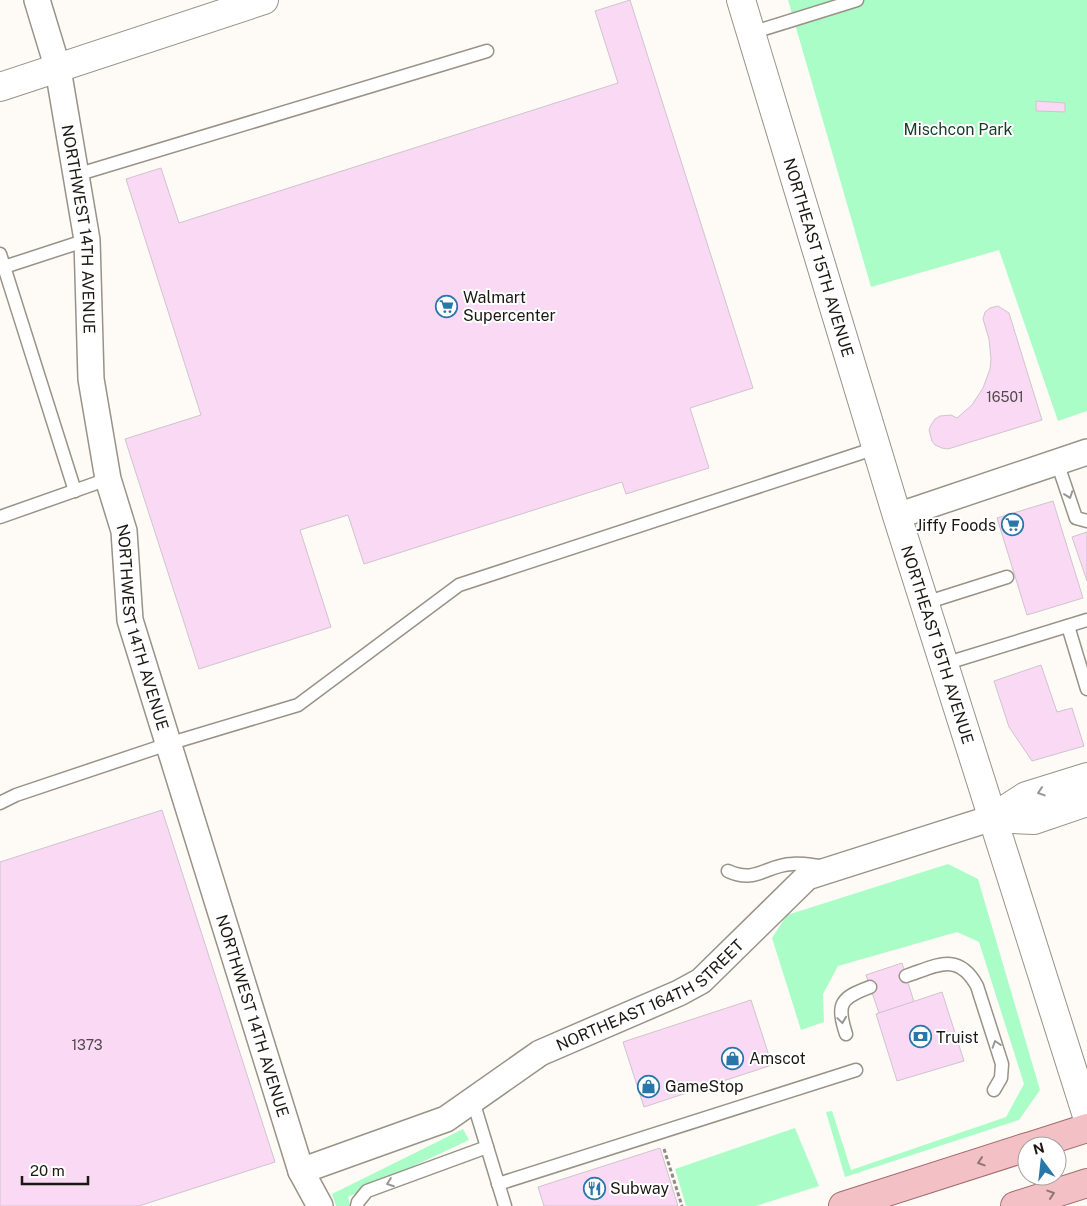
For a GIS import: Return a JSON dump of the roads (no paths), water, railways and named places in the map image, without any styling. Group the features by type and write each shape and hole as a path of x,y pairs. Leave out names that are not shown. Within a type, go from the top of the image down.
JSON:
{"main road":[{"path":"1062,1136 1087,1128"},
{"path":"843,1206 1017,1150"},
{"path":"1014,1206 1087,1183"}],"street":[{"name":"NORTHWEST 14TH AVENUE","path":"37,0 58,69 87,240 92,379 108,479 124,531 130,620 301,1171 320,1206"},
{"path":"0,87 264,0"},
{"name":"NORTHEAST 15TH AVENUE","path":"741,0 897,516 1087,1116"},
{"path":"897,516 1087,452"},
{"name":"NORTHEAST 164TH STREET","path":"301,1171 446,1120 540,1053 670,997 701,981 808,877 992,818 1026,796 1087,777"},
{"name":"NORTHEAST 164TH STREET","path":"992,818 1034,820 1087,802"},
{"name":"NORTHWEST 14TH AVENUE","path":"301,1171 302,1206"}],"lane":[{"path":"752,33 857,0"},
{"path":"76,175 487,51"},
{"path":"4,266 87,240"},
{"path":"0,254 75,491"},
{"path":"0,803 16,795 168,744 298,705 459,585 876,448"},
{"path":"1057,462 1076,518 1087,521"},
{"path":"0,517 108,479"},
{"path":"925,603 1006,578"},
{"path":"944,664 1087,620"},
{"path":"1068,626 1087,688"},
{"path":"728,871 740,876 748,876 792,864 838,868"},
{"path":"906,976 946,963 957,965 971,974 977,986 1002,1064 1001,1078 994,1090"},
{"path":"846,1034 841,1020 841,1005 849,995 870,987"},
{"path":"498,1184 856,1070"},
{"path":"473,1100 504,1206"},
{"path":"357,1206 367,1191 486,1147"}],"place":[{"name":"Walmart Supercenter","path":"447,306"},
{"name":"Jiffy Foods","path":"1012,525"},
{"name":"Truist","path":"920,1037"},
{"name":"Amscot","path":"733,1058"},
{"name":"GameStop","path":"649,1086"},
{"name":"Subway","path":"594,1188"}],"park label":[{"name":"Mischcon Park","path":"958,129"}]}
